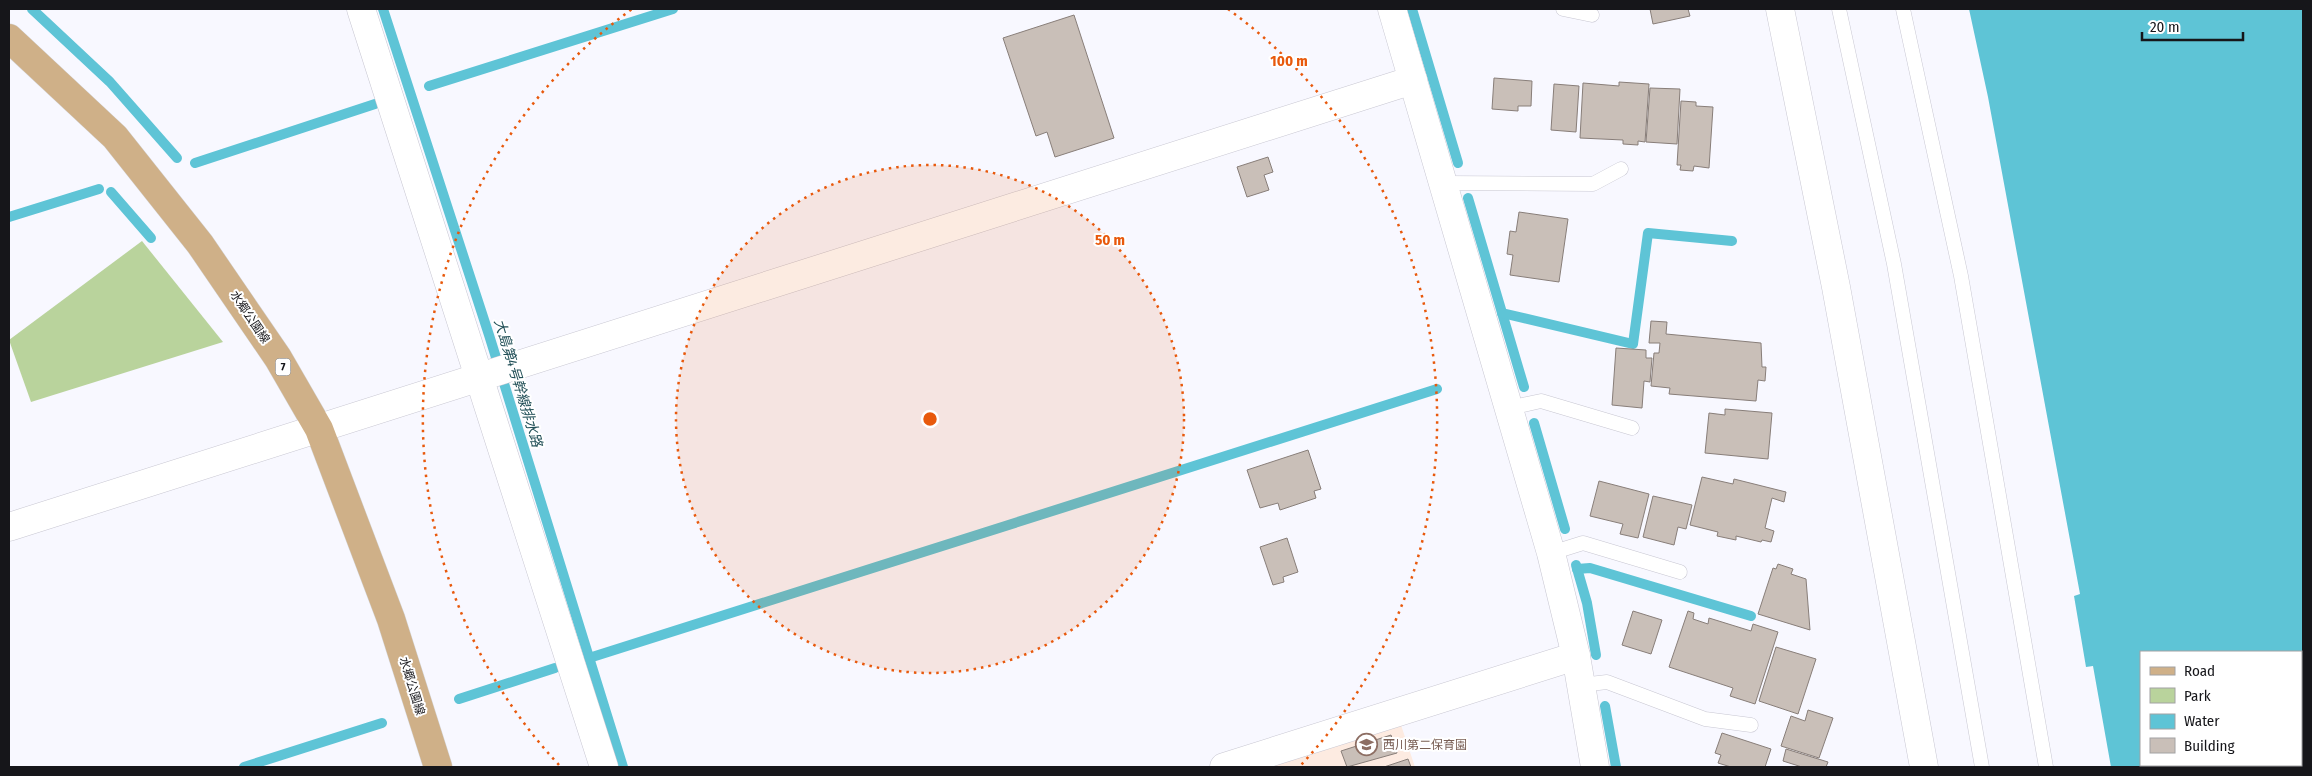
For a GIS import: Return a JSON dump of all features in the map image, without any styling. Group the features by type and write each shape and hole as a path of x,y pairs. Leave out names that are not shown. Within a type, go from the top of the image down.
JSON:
{"main road":[{"name":"水郷公園線","path":"9,38 115,137 200,244 278,358 319,429 391,619 438,767"}],"street":[{"path":"361,9 483,377 604,767"},
{"path":"1392,9 1551,553 1576,656 1595,767"},
{"path":"1780,9 1836,287 1924,767"},
{"path":"9,527 1413,80"},
{"path":"1224,767 1576,656"}],"lane":[{"path":"1564,9 1592,15"},
{"path":"1839,9 1894,264 1982,767"},
{"path":"1903,9 1961,276 2046,767"},
{"path":"1443,183 1593,184 1621,169"},
{"path":"1509,408 1541,401 1632,428"},
{"path":"1551,553 1583,543 1680,572"},
{"path":"1581,685 1607,682 1704,719 1751,726"}],"shaded area":[{"name":"西川第二保育園","path":"1400,722 1415,767 1254,767"}],"green space":[{"path":"142,241 223,342 31,402 9,340"}],"water":[{"path":"1969,9 2303,9 2303,767 2111,767 2093,666 2086,667 2074,596 2080,594 1988,97"}],"building":[{"path":"1650,9 1688,9 1690,16 1653,24"},
{"path":"1074,15 1114,138 1055,157 1047,132 1036,136 1003,38"},
{"path":"1494,78 1532,81 1531,106 1518,106 1518,111 1492,109"},
{"path":"1619,82 1649,84 1645,142 1638,141 1638,145 1623,144 1623,140 1580,138 1583,83 1619,86"},
{"path":"1554,84 1579,86 1576,132 1551,130"},
{"path":"1650,88 1680,89 1677,144 1646,142"},
{"path":"1681,101 1696,102 1696,106 1713,107 1709,168 1694,166 1693,171 1680,170 1681,165 1677,165"},
{"path":"1268,157 1273,172 1264,175 1269,190 1247,197 1237,167"},
{"path":"1519,212 1568,219 1559,282 1510,275 1513,255 1507,254 1510,231 1516,232"},
{"path":"1651,321 1667,322 1666,334 1761,343 1762,367 1766,367 1765,381 1758,380 1756,401 1669,394 1670,388 1651,386 1654,353 1659,353 1660,343 1649,343"},
{"path":"1616,348 1646,350 1646,358 1652,358 1650,382 1644,381 1642,408 1612,405"},
{"path":"1725,409 1772,413 1768,459 1705,453 1709,413 1725,415"},
{"path":"1308,450 1321,489 1314,491 1316,498 1280,510 1278,503 1260,508 1247,470"},
{"path":"1702,477 1733,484 1734,479 1786,492 1784,502 1772,498 1765,528 1774,531 1771,542 1762,540 1761,542 1736,536 1736,540 1717,536 1718,532 1690,525"},
{"path":"1599,481 1649,494 1638,538 1620,534 1623,524 1590,516"},
{"path":"1653,496 1692,505 1686,529 1678,527 1674,545 1643,537"},
{"path":"1287,538 1298,572 1283,577 1284,582 1273,585 1260,547"},
{"path":"1778,564 1793,569 1791,574 1806,579 1810,630 1758,614 1773,568 1776,569"},
{"path":"1633,611 1662,620 1651,654 1622,645"},
{"path":"1688,611 1694,613 1693,619 1708,624 1709,618 1751,631 1753,624 1778,632 1755,704 1730,696 1733,688 1669,667"},
{"path":"1776,647 1816,659 1798,714 1759,701"},
{"path":"1808,710 1833,718 1819,758 1781,746 1791,716 1805,721"},
{"path":"1722,733 1771,749 1765,767 1731,767 1718,763 1721,755 1715,753"},
{"path":"1391,735 1397,753 1347,767 1341,751"},
{"path":"1786,749 1828,762 1826,767 1802,767 1783,761"},
{"path":"1408,759 1411,767 1384,767"}],"waterway":[{"path":"32,9 110,82 177,158"},
{"name":"大島第4号幹線排水路","path":"383,9 489,335 623,767"},
{"path":"429,86 673,9"},
{"path":"1412,9 1458,163"},
{"path":"195,163 375,104"},
{"path":"9,217 99,189"},
{"path":"111,192 151,238"},
{"path":"1468,198 1524,387"},
{"path":"1502,313 1633,344 1648,233 1732,241"},
{"path":"589,658 1437,389"},
{"path":"1534,423 1565,529"},
{"path":"1576,565 1587,603 1596,655"},
{"path":"1577,569 1590,568 1751,616"},
{"path":"459,699 555,668"},
{"path":"1605,706 1616,767"},
{"path":"244,767 382,723"}],"place":[{"name":"西川第二保育園","path":"1367,745"}]}
